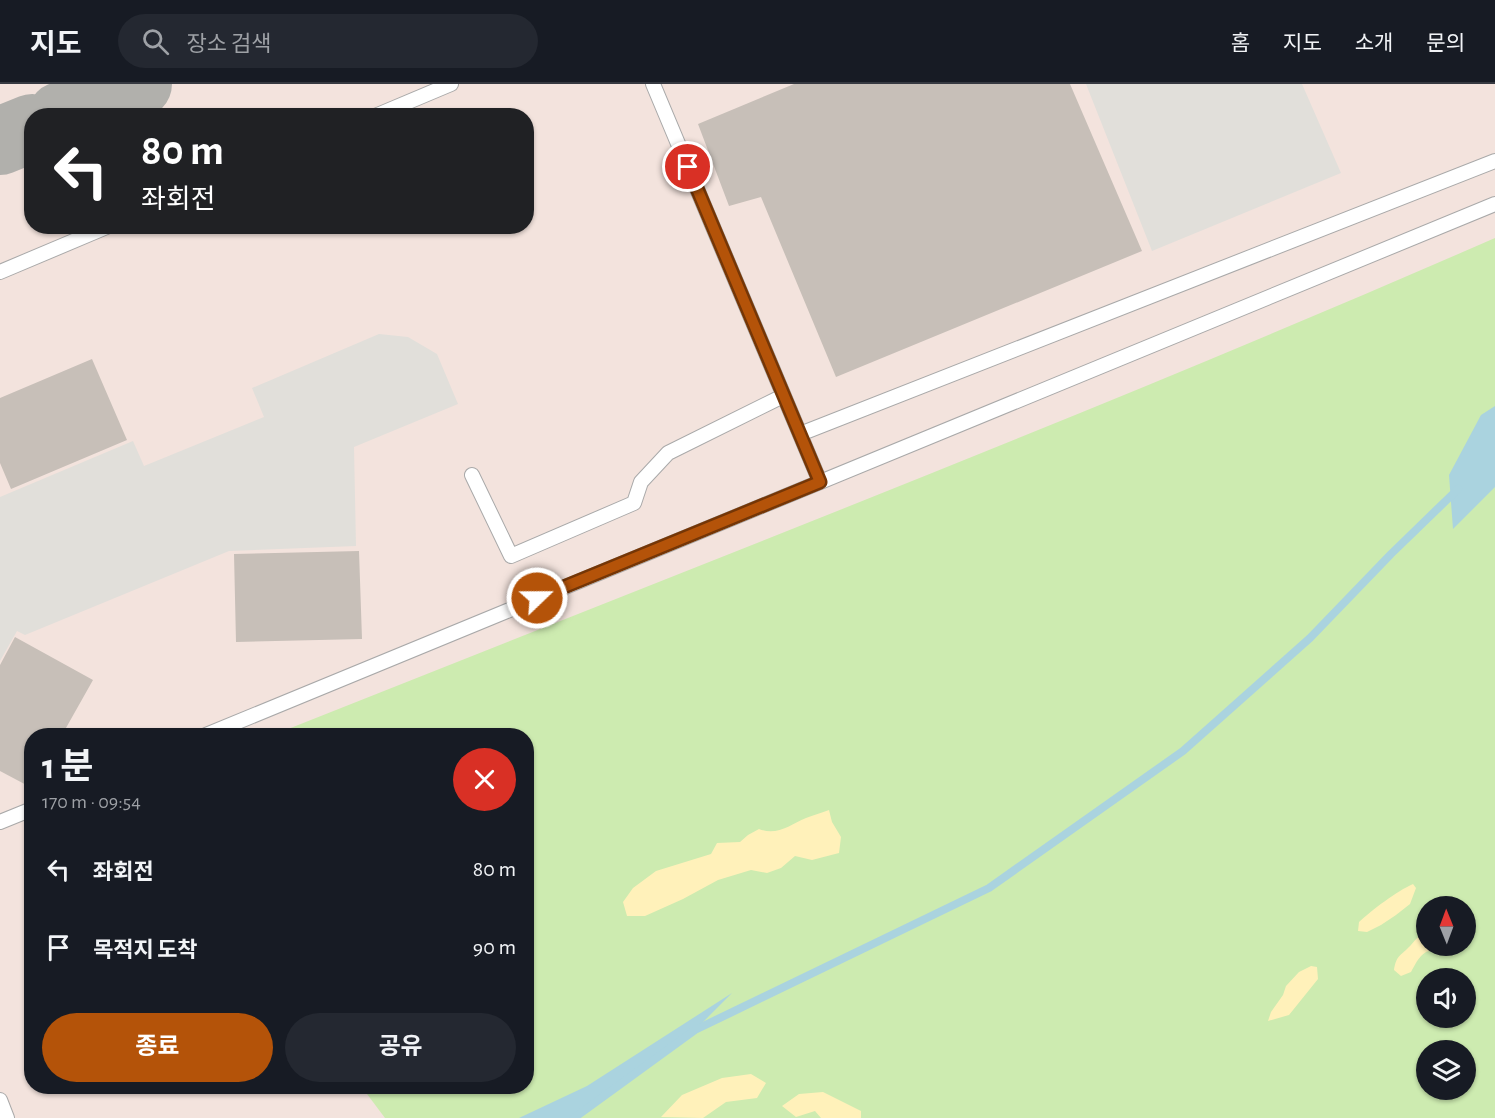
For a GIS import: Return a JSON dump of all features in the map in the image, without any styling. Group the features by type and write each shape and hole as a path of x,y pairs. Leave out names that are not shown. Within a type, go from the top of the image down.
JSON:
{"lane":[{"path":"394,108 451,84"},
{"path":"653,84 820,482"},
{"path":"800,434 1495,161"},
{"path":"223,728 1495,204"},
{"path":"0,272 90,234"},
{"path":"472,475 511,556 634,503 641,482 668,453 783,396"},
{"path":"0,822 24,812"},
{"path":"0,1100 7,1118"}],"shaded area":[{"path":"0,84 1495,84 1495,1118 0,1118"},
{"path":"1086,84 1302,84 1341,173 1152,251"},
{"path":"379,334 408,337 437,354 458,404 354,447 356,546 229,551 25,635 17,631 0,661 0,497 133,441 144,466 264,417 252,388"}],"green space":[{"path":"1495,238 1495,1118 385,1118 367,1094 534,1094 534,728 291,728 1039,430"}],"sand":[{"path":"829,810 832,822 841,837 839,853 812,860 795,856 781,868 767,873 751,870 718,880 645,916 627,916 623,902 633,888 656,871 711,854 717,843 740,842 759,829 778,830"},
{"path":"1413,884 1416,888 1410,904 1381,925 1367,932 1358,931 1359,922 1364,917"},
{"path":"1416,939 1416,956 1421,956 1411,972 1401,976 1394,970 1396,963"},
{"path":"1311,966 1317,967 1318,979 1289,1015 1268,1021 1286,986 1299,972"},
{"path":"751,1074 766,1083 757,1098 726,1102 703,1118 661,1117 682,1095 722,1078"},
{"path":"823,1092 861,1111 861,1118 821,1118 815,1111 796,1117 782,1106 799,1094"}],"water":[{"path":"1495,406 1495,487 1453,529 1449,475 1481,415"},
{"path":"732,993 695,1030 574,1118 519,1118 587,1086"}],"building":[{"path":"794,84 1070,84 1142,251 836,377 761,197 729,206 698,124"},
{"path":"92,359 127,440 11,489 0,463 0,398"},
{"path":"359,551 362,639 236,642 234,554"},
{"path":"15,637 93,680 66,728 24,728 24,784 0,771 0,665"}],"waterway":[{"path":"574,1118 695,1030 989,888 1183,751 1310,638 1458,489"}],"taxiway":[{"path":"80,108 138,84"},
{"path":"0,141 24,131"}],"route":[{"path":"537,598 820,482 688,167"}]}
